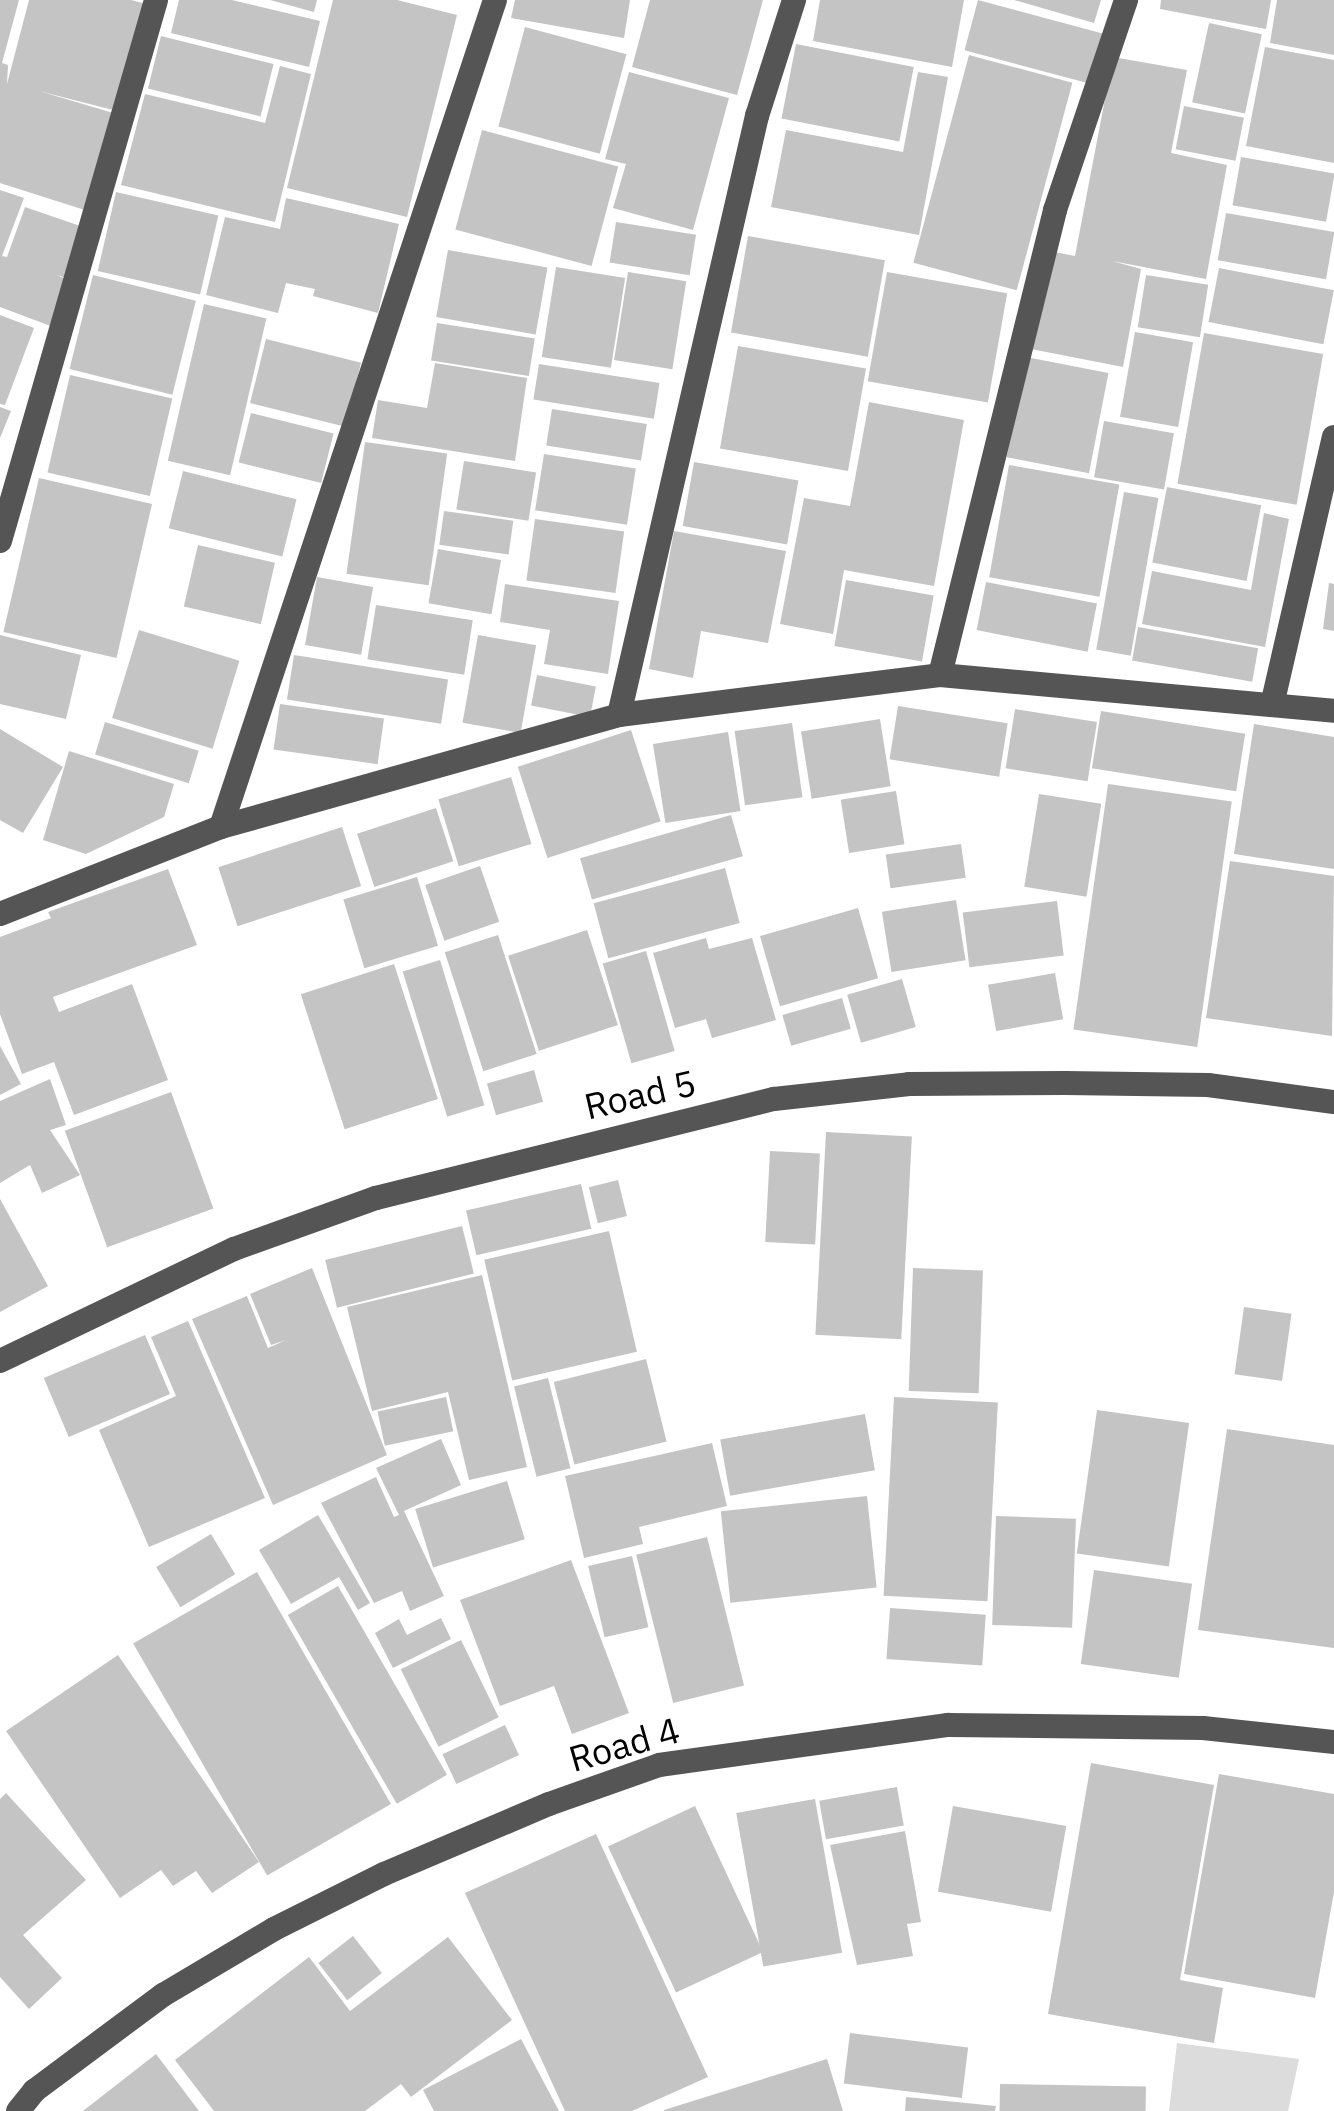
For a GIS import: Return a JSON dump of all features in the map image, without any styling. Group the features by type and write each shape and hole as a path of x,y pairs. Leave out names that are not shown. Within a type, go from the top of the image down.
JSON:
{"street":[{"path":"0,541 156,0"},
{"path":"221,827 495,0"},
{"path":"619,715 757,116 794,0"},
{"path":"940,675 1055,210 1126,0"},
{"path":"1272,705 1334,437"},
{"path":"0,914 221,827 619,715 940,675 1334,711"},
{"name":"Road 5","path":"0,1361 234,1249 376,1198 774,1099 908,1084 1065,1083 1208,1085 1334,1102"},
{"name":"Road 4","path":"19,2111 34,2091 163,1995 274,1929 384,1874 549,1804 659,1765 948,1725 1203,1728 1334,1742"}],"shaded area":[{"path":"1177,2043 1299,2059 1288,2111 1169,2111"}],"building":[{"path":"0,0 19,0 2,63 8,65 7,84 29,0 131,0 150,5 113,110 39,91 120,115 94,213 0,183"},
{"path":"179,0 232,0 320,21 309,67 171,33"},
{"path":"270,0 317,0 314,12"},
{"path":"333,0 397,0 457,15 407,217 287,188"},
{"path":"515,0 630,0 624,38 511,18"},
{"path":"650,0 763,0 737,95 632,67"},
{"path":"820,0 964,0 952,67 813,41"},
{"path":"978,0 1104,34 1090,84 965,50"},
{"path":"1014,0 1101,0 1094,23"},
{"path":"1161,0 1271,0 1266,29 1160,9"},
{"path":"1277,0 1334,0 1334,55 1270,43"},
{"path":"1209,23 1262,34 1245,113 1192,102"},
{"path":"525,27 626,54 600,154 498,126"},
{"path":"161,36 274,64 260,116 148,88"},
{"path":"796,44 914,67 899,142 781,119"},
{"path":"1265,47 1334,60 1334,163 1246,146"},
{"path":"969,55 1072,83 1017,290 913,263"},
{"path":"1113,57 1187,70 1171,153 1227,165 1206,279 1112,261 1141,269 1123,367 1031,349 1049,251 1075,256"},
{"path":"280,66 311,74 275,222 121,185 145,94 265,123"},
{"path":"629,72 729,98 693,230 613,208 626,164 605,159"},
{"path":"918,72 948,77 919,235 771,207 786,130 903,152"},
{"path":"1184,106 1244,118 1235,161 1176,149"},
{"path":"482,130 618,166 592,266 455,229"},
{"path":"1241,157 1334,173 1326,222 1232,205"},
{"path":"0,190 24,198 2,256 7,257 25,207 89,229 71,279 56,275 74,282 56,328 0,307"},
{"path":"116,192 218,216 200,295 98,271"},
{"path":"286,198 399,224 378,313 313,296 315,289 286,283 278,313 206,295 225,217 280,229"},
{"path":"1226,213 1334,232 1326,279 1218,260"},
{"path":"616,222 696,235 690,275 610,262"},
{"path":"748,236 885,260 868,357 731,333"},
{"path":"448,250 547,268 536,335 436,317"},
{"path":"556,267 625,278 611,368 542,357"},
{"path":"1219,268 1334,290 1323,344 1209,322"},
{"path":"628,272 686,281 672,369 614,360"},
{"path":"887,272 1007,293 988,402 868,381"},
{"path":"93,275 196,301 172,395 70,369"},
{"path":"1146,275 1208,285 1200,337 1138,327"},
{"path":"204,304 266,318 230,475 168,461"},
{"path":"0,315 34,328 5,405 0,404"},
{"path":"437,323 535,338 529,376 431,361"},
{"path":"1135,332 1193,342 1178,427 1120,417"},
{"path":"1204,333 1323,354 1297,505 1177,484"},
{"path":"266,339 361,363 345,427 250,403"},
{"path":"738,346 866,369 848,471 720,448"},
{"path":"1026,357 1108,373 1089,473 1007,457"},
{"path":"435,363 527,378 515,461 372,438 378,400 427,408"},
{"path":"539,364 659,383 654,419 533,400"},
{"path":"70,375 172,399 150,496 48,472"},
{"path":"869,402 964,420 934,586 844,570 833,634 780,624 804,498 850,506"},
{"path":"0,407 11,411 0,438"},
{"path":"552,409 647,424 641,461 546,446"},
{"path":"251,413 333,434 321,483 239,462"},
{"path":"1104,421 1174,433 1164,489 1094,477"},
{"path":"365,442 447,454 429,585 346,574"},
{"path":"544,454 636,469 627,525 535,510"},
{"path":"464,461 536,472 528,521 456,509"},
{"path":"694,462 798,480 787,544 683,526"},
{"path":"1009,465 1119,484 1100,597 989,577"},
{"path":"183,471 297,499 282,557 169,528"},
{"path":"39,478 152,504 116,658 3,632"},
{"path":"1167,487 1261,505 1247,581 1152,563"},
{"path":"1124,492 1158,498 1131,656 1096,650"},
{"path":"444,511 513,521 509,554 439,545"},
{"path":"1264,513 1289,519 1265,647 1142,624 1152,571 1251,590"},
{"path":"535,519 624,532 615,593 526,580"},
{"path":"674,531 786,551 768,643 701,631 693,678 649,669"},
{"path":"198,545 275,563 261,624 184,606"},
{"path":"438,549 501,560 491,614 428,603"},
{"path":"317,577 373,587 361,655 305,645"},
{"path":"846,580 934,595 922,661 834,646"},
{"path":"986,582 1097,604 1088,652 977,630"},
{"path":"1329,583 1334,584 1334,631 1323,629"},
{"path":"505,584 619,601 608,674 544,664 550,630 500,622"},
{"path":"376,605 473,620 464,675 367,659"},
{"path":"1138,627 1258,648 1252,682 1132,660"},
{"path":"139,630 239,661 213,749 112,718"},
{"path":"0,635 81,655 66,719 0,704"},
{"path":"478,635 536,645 521,733 463,723"},
{"path":"294,655 448,679 441,724 287,699"},
{"path":"537,675 596,686 590,717 531,705"},
{"path":"280,704 384,719 378,764 274,750"},
{"path":"898,706 1008,723 999,777 890,759"},
{"path":"1015,709 1097,722 1088,781 1006,768"},
{"path":"1101,711 1245,734 1236,791 1092,768"},
{"path":"880,719 891,786 812,799 801,732"},
{"path":"105,722 199,751 189,783 95,755"},
{"path":"792,723 802,797 745,805 735,731"},
{"path":"1254,724 1334,737 1334,869 1234,854"},
{"path":"0,729 63,767 23,833 0,820"},
{"path":"631,730 661,821 547,858 518,767"},
{"path":"728,732 741,811 665,823 653,744"},
{"path":"69,751 174,784 164,817 86,854 43,840"},
{"path":"511,777 531,844 459,866 438,799"},
{"path":"1108,784 1232,801 1197,1047 1073,1030"},
{"path":"896,791 904,844 849,853 841,800"},
{"path":"1039,794 1101,804 1087,897 1024,887"},
{"path":"436,808 453,861 374,887 357,834"},
{"path":"731,815 743,856 592,900 580,858"},
{"path":"342,827 361,886 238,926 218,867"},
{"path":"961,844 966,878 890,888 886,855"},
{"path":"1230,861 1334,876 1332,1036 1206,1018"},
{"path":"480,866 499,922 444,941 425,885"},
{"path":"725,868 740,923 608,958 594,903"},
{"path":"168,869 197,945 53,997 59,1012 132,984 168,1080 74,1115 54,1062 22,1074 0,1014 0,937 51,918 48,912"},
{"path":"417,877 438,946 364,968 343,900"},
{"path":"956,900 966,960 891,972 882,912"},
{"path":"1057,901 1064,956 969,967 963,913"},
{"path":"858,908 878,978 780,1006 760,936"},
{"path":"587,930 618,1025 539,1051 508,956"},
{"path":"498,935 537,1054 483,1071 445,952"},
{"path":"706,938 709,949 752,938 776,1020 712,1038 706,1019 675,1028 653,953"},
{"path":"646,951 675,1051 631,1063 603,963"},
{"path":"440,960 484,1105 447,1117 403,971"},
{"path":"394,964 438,1099 345,1129 301,994"},
{"path":"1055,973 1063,1019 996,1031 988,985"},
{"path":"902,979 916,1027 861,1043 847,995"},
{"path":"842,998 851,1029 791,1046 782,1015"},
{"path":"0,1046 21,1084 0,1095"},
{"path":"534,1070 543,1102 496,1115 487,1084"},
{"path":"50,1079 66,1125 50,1130 80,1175 42,1193 30,1165 0,1183 0,1101"},
{"path":"171,1092 213,1209 107,1247 65,1131"},
{"path":"826,1132 912,1137 901,1339 815,1335"},
{"path":"770,1151 820,1154 815,1244 765,1242"},
{"path":"618,1180 627,1216 598,1223 589,1187"},
{"path":"581,1184 591,1229 476,1255 466,1211"},
{"path":"0,1199 48,1286 0,1312"},
{"path":"462,1226 474,1274 337,1308 325,1260"},
{"path":"609,1231 637,1352 512,1381 484,1260"},
{"path":"312,1268 387,1455 273,1505 192,1319 247,1296 268,1348 286,1340 271,1345 250,1294"},
{"path":"913,1268 983,1270 979,1393 909,1391"},
{"path":"482,1275 527,1467 469,1480 448,1392 372,1411 347,1307"},
{"path":"1244,1307 1292,1314 1282,1381 1235,1374"},
{"path":"188,1321 265,1498 149,1547 99,1430 176,1396 151,1337"},
{"path":"145,1335 170,1394 69,1437 44,1378"},
{"path":"646,1359 667,1441 574,1464 554,1382"},
{"path":"548,1378 570,1468 537,1477 514,1386"},
{"path":"446,1397 453,1431 385,1446 378,1412"},
{"path":"894,1397 998,1402 987,1601 884,1596"},
{"path":"1097,1410 1189,1423 1169,1567 1077,1554"},
{"path":"865,1414 875,1470 730,1496 720,1440"},
{"path":"1227,1429 1334,1445 1334,1648 1198,1630"},
{"path":"441,1439 461,1485 404,1511 444,1596 410,1611 402,1591 374,1603 321,1503 376,1477 394,1517 399,1515 376,1468"},
{"path":"712,1443 727,1506 639,1527 643,1544 584,1558 565,1476"},
{"path":"507,1481 525,1539 433,1567 415,1509"},
{"path":"867,1496 877,1587 730,1603 721,1511"},
{"path":"318,1515 370,1603 358,1610 339,1577 291,1604 259,1550"},
{"path":"996,1516 1076,1519 1072,1628 992,1625"},
{"path":"211,1534 235,1574 180,1607 156,1567"},
{"path":"707,1537 744,1685 673,1703 636,1555"},
{"path":"632,1556 648,1627 605,1637 588,1566"},
{"path":"571,1560 629,1713 572,1734 554,1686 500,1706 460,1600"},
{"path":"1094,1570 1192,1584 1179,1678 1081,1664"},
{"path":"257,1572 391,1804 267,1876 133,1644"},
{"path":"338,1586 447,1775 397,1804 288,1615"},
{"path":"890,1608 986,1615 982,1666 886,1659"},
{"path":"441,1618 451,1639 393,1668 375,1633 399,1619 407,1635"},
{"path":"461,1640 499,1717 438,1747 401,1669"},
{"path":"118,1655 259,1862 212,1893 196,1871 173,1886 161,1870 120,1898 6,1731"},
{"path":"505,1725 519,1755 456,1784 442,1754"},
{"path":"1091,1763 1214,1785 1180,1980 1223,1988 1214,2043 1048,2014"},
{"path":"1219,1774 1334,1794 1334,1892 1315,1998 1184,1974"},
{"path":"897,1787 904,1825 826,1839 819,1801"},
{"path":"6,1793 86,1880 23,1935 62,1978 29,2009 0,1977 0,1799"},
{"path":"815,1799 842,1953 763,1967 736,1813"},
{"path":"695,1806 763,1952 676,1992 608,1847"},
{"path":"953,1806 1066,1826 1051,1912 938,1892"},
{"path":"905,1831 921,1922 907,1924 913,1956 857,1965 830,1845"},
{"path":"596,1834 708,2077 632,2111 565,2111 465,1893"},
{"path":"353,1936 382,1973 347,2000 318,1963"},
{"path":"448,1937 512,2020 411,2097 401,2084 365,2111 214,2111 175,2060 309,1957 350,2011"},
{"path":"850,2033 968,2048 962,2098 844,2084"},
{"path":"521,2039 559,2111 434,2111 423,2090"},
{"path":"156,2054 199,2111 83,2111"},
{"path":"827,2059 843,2111 664,2111 664,2110"},
{"path":"1000,2084 1146,2087 1146,2111 1000,2111"},
{"path":"906,2097 996,2106 995,2111 905,2111"}]}
